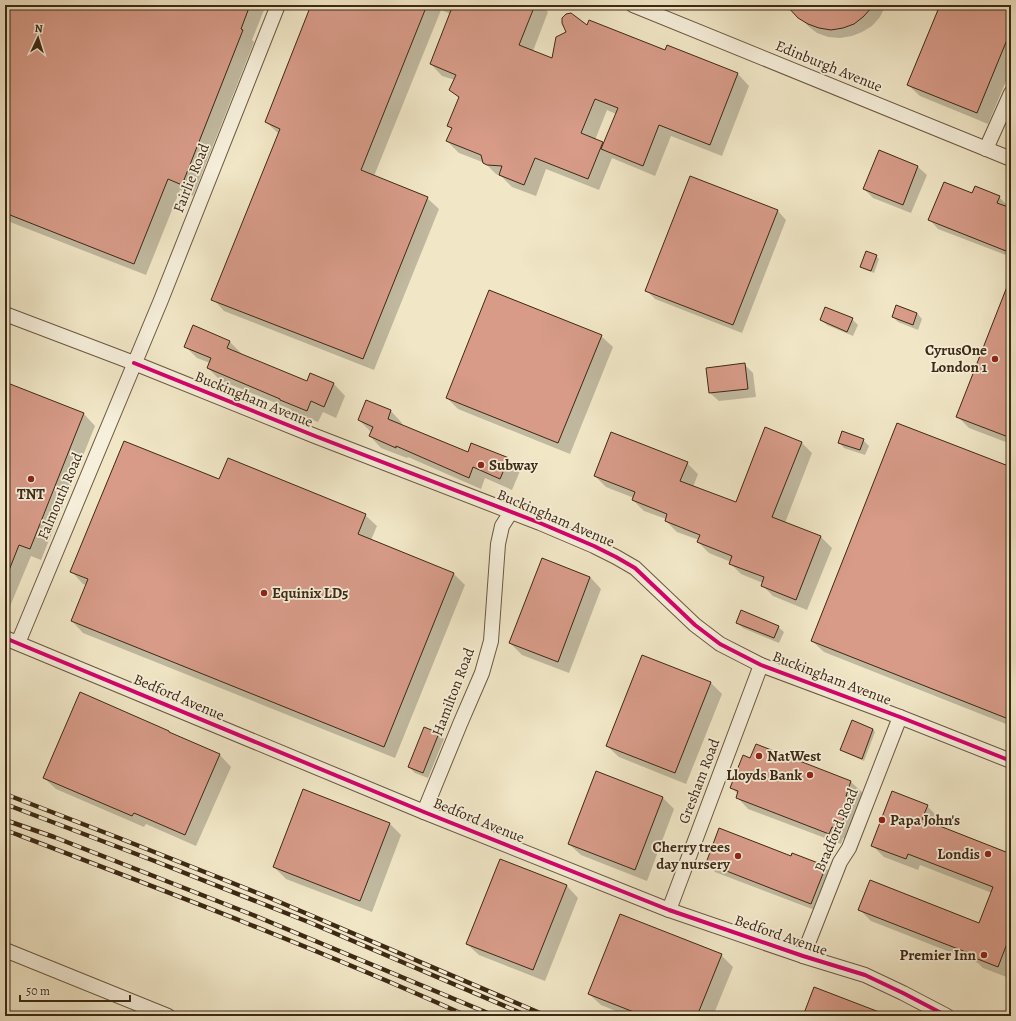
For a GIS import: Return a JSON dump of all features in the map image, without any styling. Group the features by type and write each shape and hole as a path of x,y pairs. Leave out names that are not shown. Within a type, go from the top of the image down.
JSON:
{"street":[{"name":"Fairlie Road","path":"134,363 161,300 278,5"},
{"name":"Edinburgh Avenue","path":"634,5 1011,158"},
{"path":"986,149 1011,93"},
{"name":"Buckingham Avenue","path":"5,314 134,363 315,436 540,523 616,557 635,568 695,625 720,644 761,665 900,717 1011,761"},
{"name":"Falmouth Road","path":"12,640 134,363"},
{"name":"Hamilton Road","path":"424,812 483,667 491,641 498,544 502,526 511,512"},
{"name":"Bedford Avenue","path":"12,640 424,812 669,910 803,956 865,975 947,1016"},
{"name":"Gresham Road","path":"669,910 761,665"},
{"name":"Bradford Road","path":"803,956 840,862 849,848 900,717"},
{"path":"5,950 168,1016"}],"building":[{"path":"5,5 250,5 241,29 243,30 182,185 168,179 134,264 5,213"},
{"path":"311,5 427,5 361,170 428,197 363,359 211,300 280,129 265,122"},
{"path":"453,5 535,5 519,45 552,58 556,37 566,32 562,23 562,18 566,14 571,13 587,25 589,20 665,50 667,45 738,73 710,145 659,125 643,166 601,149 618,108 595,99 581,133 603,142 588,179 535,158 524,185 499,175 502,166 487,165 483,163 481,155 446,141 452,128 447,126 459,97 449,90 456,75 430,64"},
{"path":"786,5 874,5 854,24 831,30 808,24 798,18"},
{"path":"940,5 1006,5 1011,7 1011,30 977,113 907,85"},
{"path":"879,150 918,166 903,205 863,189"},
{"path":"690,176 778,210 733,325 645,291"},
{"path":"944,182 972,193 975,186 1000,196 997,203 1011,208 1011,253 928,220"},
{"path":"866,251 877,255 871,271 860,267"},
{"name":"CyrusOne London 1","path":"1011,279 1011,438 956,417"},
{"path":"489,290 602,335 558,443 446,398"},
{"path":"896,305 917,313 913,325 892,317"},
{"path":"825,307 853,318 847,332 820,320"},
{"path":"193,325 230,341 227,348 307,381 310,373 334,383 324,407 311,401 307,411 207,368 211,358 184,347"},
{"path":"745,363 748,389 709,393 706,368"},
{"name":"TNT","path":"5,382 84,413 30,549 19,545 6,578"},
{"path":"366,400 391,410 388,419 468,452 471,443 509,458 500,479 473,467 469,478 396,446 396,448 369,436 373,427 358,420"},
{"path":"897,423 1011,467 1011,720 811,641"},
{"path":"765,427 802,442 772,517 821,536 796,600 761,586 764,577 729,564 732,556 697,542 700,535 665,521 667,514 632,500 635,492 594,476 611,432 688,462 680,481 736,502"},
{"path":"842,431 864,439 860,450 838,443"},
{"name":"Equinix LD5","path":"124,441 219,479 228,458 366,514 358,534 454,573 384,747 71,621 88,579 70,572"},
{"path":"542,558 590,577 558,662 509,643"},
{"path":"741,610 779,626 774,638 736,623"},
{"path":"642,655 711,682 675,773 606,746"},
{"path":"80,692 220,754 185,835 134,813 132,816 43,778"},
{"path":"852,720 873,729 862,759 840,750"},
{"path":"424,727 439,733 423,773 408,767"},
{"path":"756,744 851,781 846,796 852,798 839,830 832,827 829,834 736,798 738,791 730,788 743,755 750,758"},
{"path":"596,771 663,797 635,870 568,844"},
{"path":"303,789 390,823 360,901 273,867"},
{"path":"892,791 928,805 922,819 1011,854 1011,933 998,967 970,956 971,954 858,910 870,880 979,923 993,887 908,854 906,859 871,846"},
{"path":"719,828 791,856 792,853 826,866 811,904 706,863"},
{"path":"500,859 567,885 533,970 466,944"},
{"path":"620,914 722,954 697,1016 644,1016 588,994"},
{"path":"814,987 887,1015 887,1016 803,1016"}],"railway":[{"path":"5,794 270,898 547,1016"},
{"path":"5,804 311,923 528,1016"},
{"path":"5,820 54,837 253,915 495,1016"},
{"path":"5,830 295,943 467,1016"}],"cycle path":[{"path":"134,363 315,436 540,523 594,546 635,568 695,625 720,644 761,665 900,717 1011,761"},
{"path":"5,638 424,812 669,910 803,956 865,975 947,1016"}],"place":[{"name":"CyrusOne London 1","path":"995,359"},
{"name":"Subway","path":"481,465"},
{"name":"TNT","path":"31,479"},
{"name":"Equinix LD5","path":"264,593"},
{"name":"NatWest","path":"759,756"},
{"name":"Lloyds Bank","path":"810,775"},
{"name":"Papa John's","path":"882,820"},
{"name":"Londis","path":"988,854"},
{"name":"Cherry trees day nursery","path":"738,856"},
{"name":"Premier Inn","path":"984,955"}]}
